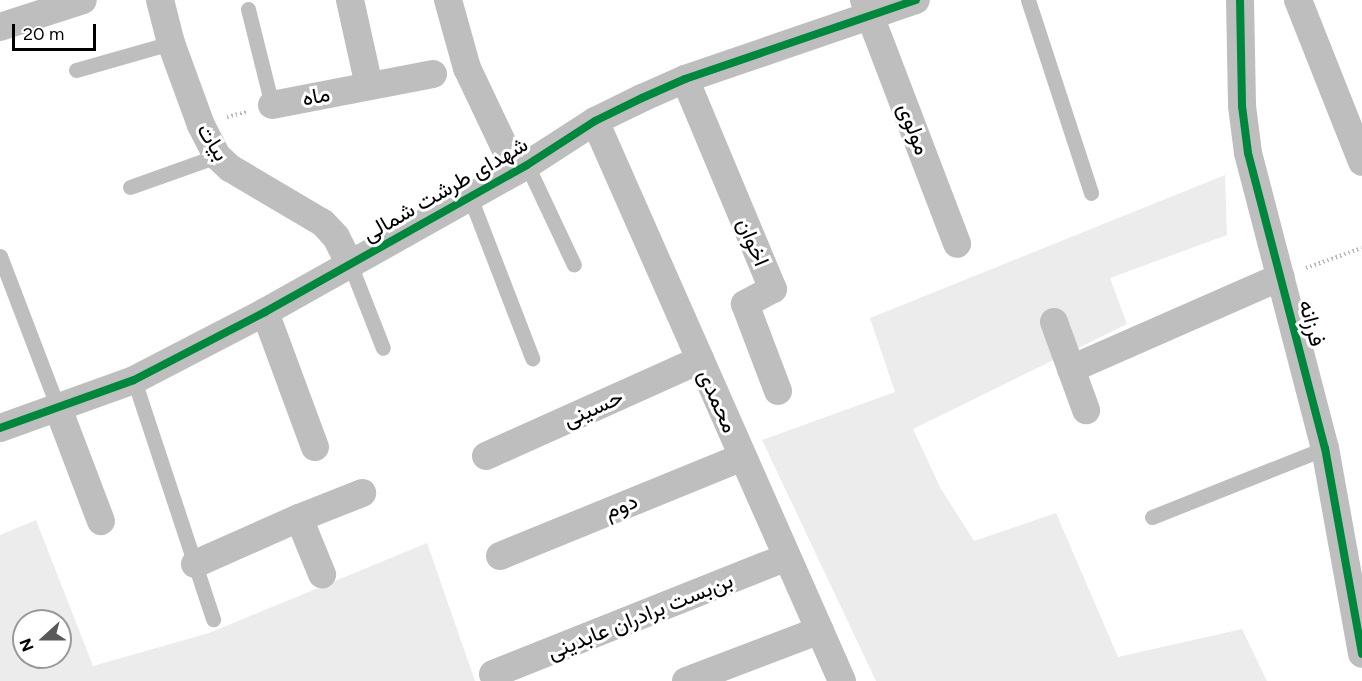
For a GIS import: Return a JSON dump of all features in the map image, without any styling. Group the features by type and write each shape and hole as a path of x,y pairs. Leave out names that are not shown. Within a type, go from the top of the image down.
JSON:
{"street":[{"path":"0,27 82,0"},
{"name":"بیات","path":"160,0 171,43 201,125 216,156 230,168 323,224 336,237 350,264"},
{"path":"350,0 369,86"},
{"path":"448,0 467,68 522,168"},
{"name":"شهدای طرشت شمالی","path":"0,428 134,380 265,312 522,168 595,121 685,79 867,7 916,0"},
{"name":"فرزانه","path":"1240,0 1245,137 1325,448 1362,654"},
{"path":"1298,0 1362,162"},
{"name":"مولوی","path":"867,7 957,244"},
{"name":"ماه","path":"272,105 434,74"},
{"name":"اخوان","path":"685,79 773,289 745,304 778,391"},
{"name":"محمدی","path":"595,121 842,681"},
{"path":"1071,369 1281,277"},
{"path":"265,312 315,447"},
{"path":"1054,322 1086,410"},
{"name":"حسینی","path":"486,456 700,360"},
{"path":"58,408 101,521"},
{"name":"دوم","path":"500,556 743,457"},
{"path":"195,564 362,493"},
{"path":"299,518 322,574"},
{"name":"بن‌بست برادران عابدینی","path":"493,674 787,557"},
{"path":"686,681 820,630"}],"lane":[{"path":"1028,0 1091,193"},
{"path":"248,9 272,105"},
{"path":"76,70 171,43"},
{"path":"130,187 216,156"},
{"path":"522,168 574,265"},
{"path":"470,197 532,358"},
{"path":"0,256 58,408"},
{"path":"350,264 383,348"},
{"path":"134,380 213,619"},
{"path":"1152,517 1325,448"}],"path":[{"path":"1281,277 1362,248"}],"shaded area":[{"path":"1225,175 1227,235 1110,278 1127,324 913,429 941,489 974,541 1056,513 1118,657 1242,629 1267,681 876,681 762,440 895,392 870,318"},
{"path":"36,520 71,609 12,609 12,669 72,669 72,612 93,666 209,633 427,543 475,681 0,681 0,535"}],"cycle path":[{"path":"0,428 134,380 265,312 527,165 595,121 642,98 685,79 916,0"},
{"path":"1240,0 1242,106 1248,153 1325,448 1362,654"}]}
